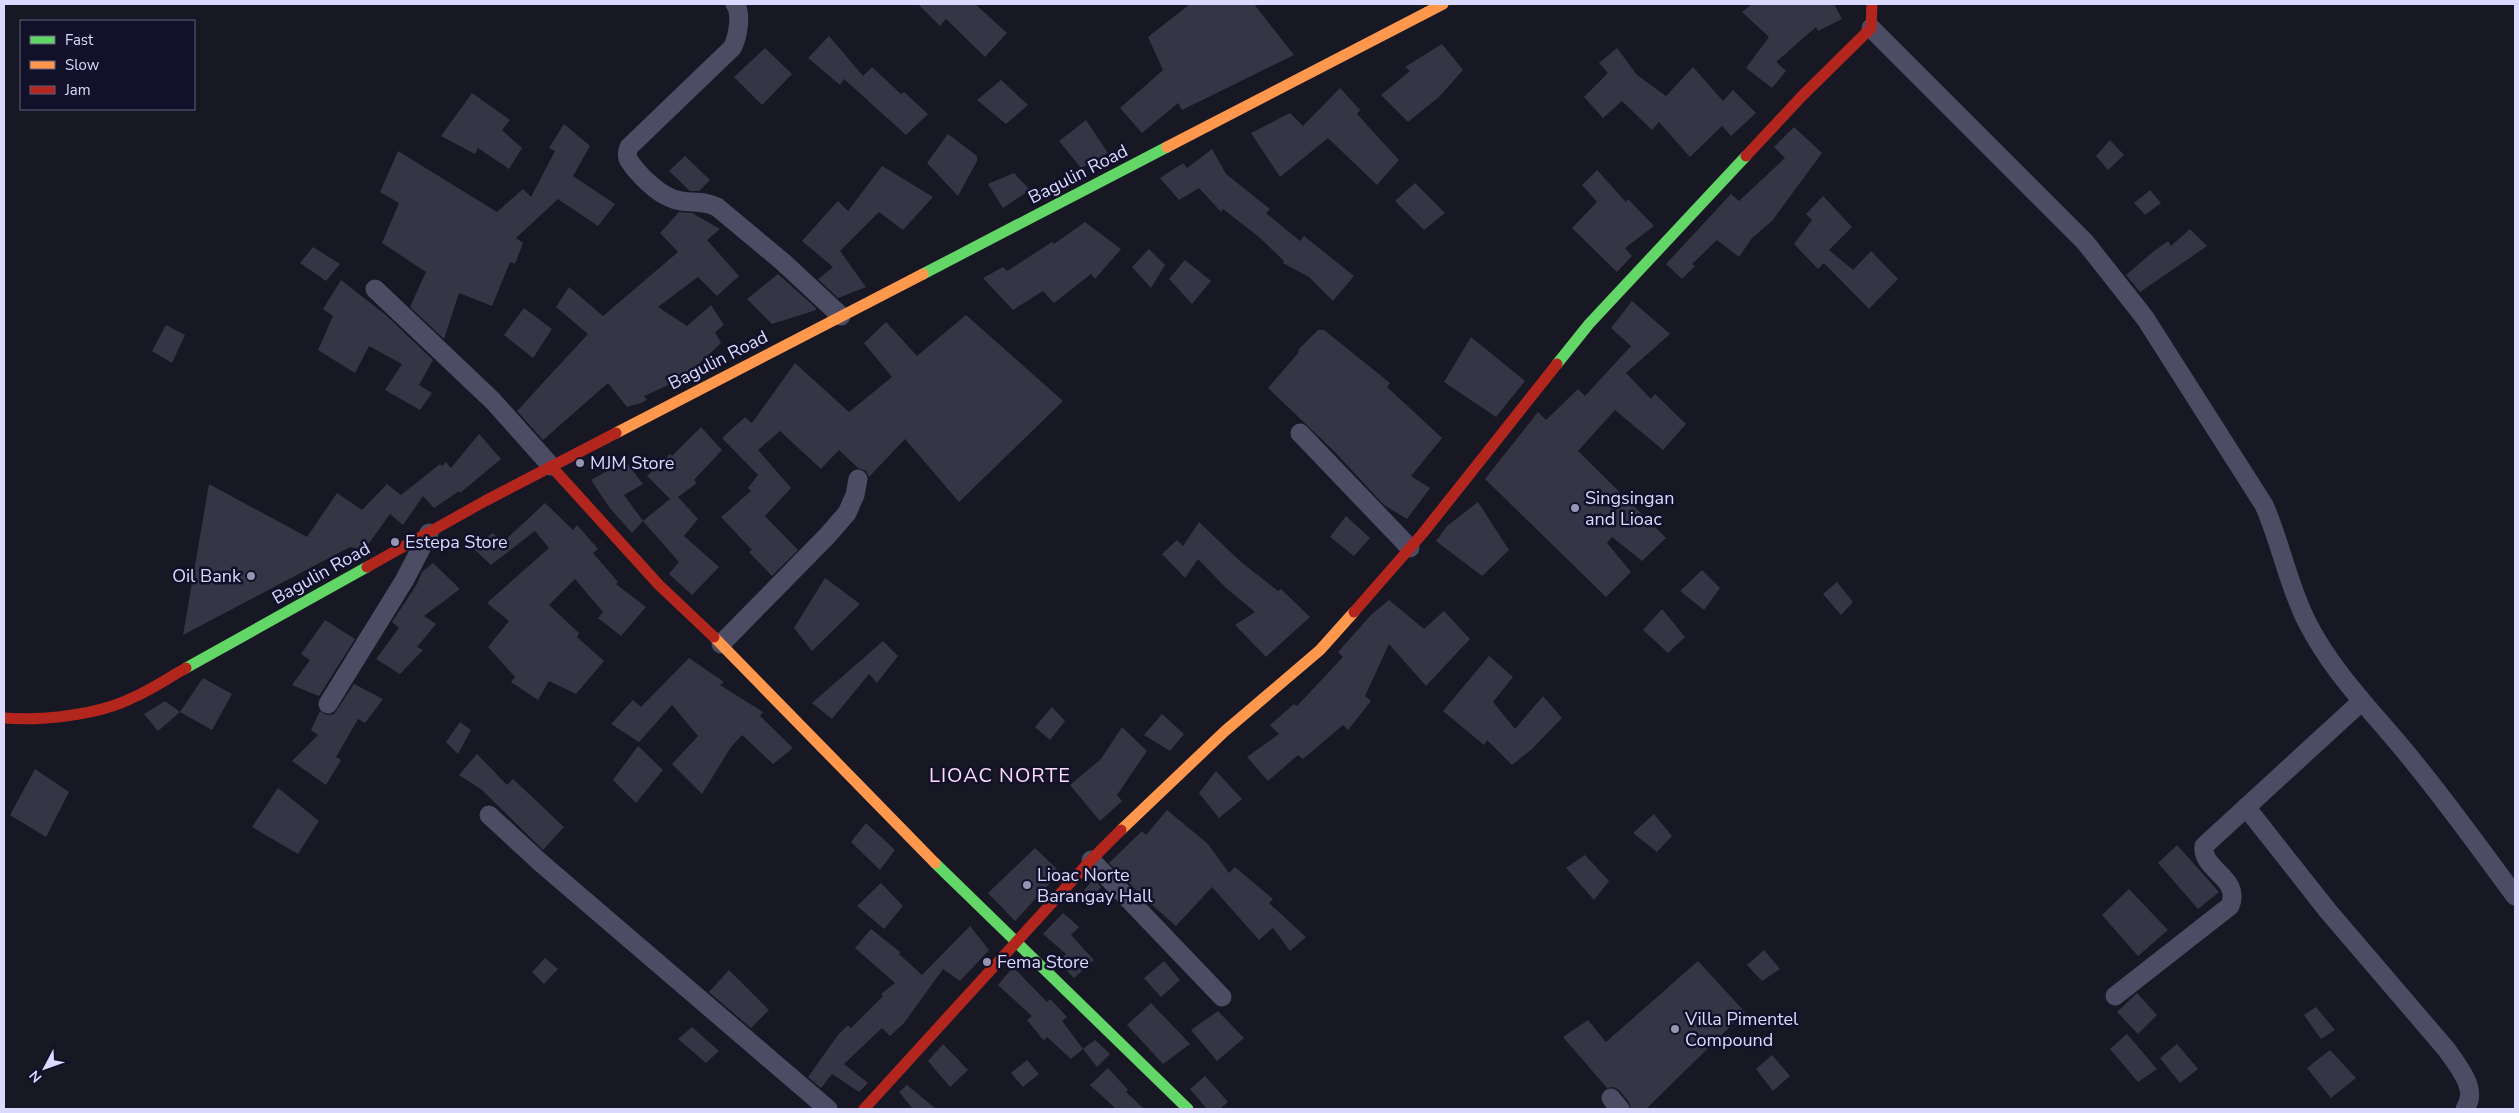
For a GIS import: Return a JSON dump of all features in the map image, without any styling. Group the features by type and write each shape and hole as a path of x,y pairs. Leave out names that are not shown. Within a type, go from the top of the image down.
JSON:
{"street":[{"path":"735,4 738,15 736,39 732,48 629,147 627,155 629,161 670,198 711,204 717,207 783,262 841,316"},
{"name":"Bagulin Road","path":"4,718 28,722 88,711 131,698 552,466 1443,4"},
{"path":"864,1109 1091,860 1225,731 1320,650 1410,548 1589,324 1802,96 1871,28 1872,4"},
{"path":"1871,28 2085,242 2145,318 2264,505 2275,529 2307,621 2321,646 2362,701 2416,765 2515,896"},
{"path":"375,290 494,401 659,585 721,644 896,825 1188,1109"},
{"path":"1300,433 1410,548"},
{"path":"721,644 757,610 840,520 855,495 858,479"},
{"path":"328,704 404,581 430,533"},
{"path":"2115,996 2230,906 2234,895 2231,888 2206,856 2204,846 2362,701"},
{"path":"2246,807 2328,911 2447,1050 2463,1074 2470,1090 2470,1098 2465,1109"},
{"path":"489,815 548,869 828,1109"},
{"path":"1091,860 1222,997"}],"building":[{"path":"918,4 975,4 1007,33 985,57 946,19 940,26"},
{"path":"1190,4 1254,4 1294,55 1182,110 1178,103 1142,133 1120,108 1163,70 1148,37"},
{"path":"1752,4 1834,4 1842,19 1818,31 1816,27 1776,62 1786,71 1772,88 1746,68 1769,37 1742,12"},
{"path":"829,36 863,76 872,67 901,94 904,92 928,114 906,135 844,79 840,85 808,58"},
{"path":"1442,44 1463,70 1439,97 1408,122 1381,95 1410,71 1405,67"},
{"path":"765,48 792,74 762,105 734,77"},
{"path":"1617,48 1637,75 1666,96 1693,67 1723,101 1733,90 1756,113 1731,136 1722,126 1690,157 1659,122 1652,130 1622,101 1603,118 1584,97 1608,73 1599,63"},
{"path":"1001,80 1028,105 1006,124 977,100"},
{"path":"1340,88 1360,110 1357,114 1399,160 1377,185 1328,138 1280,177 1251,133 1290,113 1303,126"},
{"path":"472,93 510,120 502,130 522,148 509,169 478,148 475,154 441,136"},
{"path":"1086,120 1108,153 1081,168 1059,141"},
{"path":"564,124 590,146 573,176 615,204 598,226 558,199 516,238 523,243 515,264 510,262 492,306 459,293 444,339 410,307 426,272 382,243 399,203 380,192 398,151 497,212 523,189 531,197 555,151 549,148"},
{"path":"1794,127 1822,153 1772,221 1752,238 1739,257 1717,240 1692,264 1695,266 1682,279 1666,264 1731,194 1739,201 1785,158 1774,147"},
{"path":"948,134 977,156 977,161 958,196 927,163"},
{"path":"2110,140 2124,155 2108,170 2096,156"},
{"path":"1212,149 1226,174 1270,209 1266,213 1300,241 1304,236 1354,276 1333,301 1309,277 1283,263 1284,261 1259,237 1223,209 1221,212 1199,188 1179,200 1160,178 1183,163 1187,168"},
{"path":"685,156 710,180 699,191 690,191 669,171"},
{"path":"882,166 933,197 903,230 879,212 840,251 866,287 838,298 818,279 833,267 802,241 838,201 848,211"},
{"path":"1597,170 1626,202 1628,199 1654,226 1625,248 1632,256 1617,272 1572,228 1597,202 1582,185"},
{"path":"1014,173 1030,190 1003,208 988,184"},
{"path":"1415,183 1445,213 1424,230 1395,201"},
{"path":"2150,190 2161,203 2145,215 2134,203"},
{"path":"1823,196 1852,227 1829,250 1853,270 1871,251 1898,279 1869,309 1824,263 1818,269 1794,244 1812,220 1806,214"},
{"path":"679,212 692,213 720,229 707,240 739,276 717,296 698,277 658,307 687,326 711,305 724,325 715,332 721,343 684,378 644,396 647,400 641,403 627,407 608,383 543,440 517,411 588,334 556,307 569,287 603,316 678,252 660,233"},
{"path":"1085,222 1121,249 1095,279 1091,274 1054,303 1043,291 1013,310 983,278 1003,267 1007,271 1052,242 1054,244"},
{"path":"2190,229 2207,246 2140,292 2126,275 2154,251 2168,241 2171,246"},
{"path":"313,247 340,264 326,281 300,263"},
{"path":"1149,249 1165,265 1151,288 1132,267"},
{"path":"1185,260 1211,281 1192,304 1169,279"},
{"path":"778,274 816,310 772,324 747,299"},
{"path":"341,280 387,316 433,360 419,385 432,393 420,410 385,390 402,364 369,346 355,373 318,350 333,316 323,309"},
{"name":"Singsingan and Lioac","path":"1632,301 1670,334 1626,373 1651,399 1655,394 1686,424 1663,450 1615,410 1578,451 1666,538 1642,561 1612,537 1607,543 1631,572 1606,597 1485,479 1538,412 1546,420 1578,389 1585,396 1631,346 1611,328"},
{"path":"524,308 552,329 533,358 504,335"},
{"path":"966,315 1063,401 959,502 905,439 869,477 866,471 858,468 839,450 821,469 780,431 758,450 791,488 765,516 798,550 772,576 749,552 752,550 721,517 751,491 748,488 758,475 722,438 745,417 752,423 795,363 849,412 892,377 864,343 886,322 917,356"},
{"path":"166,325 185,335 172,363 152,351"},
{"path":"1318,330 1324,330 1390,383 1387,387 1442,438 1411,476 1430,488 1407,519 1384,505 1333,450 1268,388 1299,352 1298,350"},
{"path":"1471,337 1525,381 1496,417 1444,382"},
{"path":"701,427 722,450 694,480 697,483 678,497 698,519 684,536 719,567 692,595 669,574 679,562 643,521 670,499 647,476 670,454 672,456"},
{"path":"479,434 501,459 460,493 459,491 434,508 423,496 403,525 390,514 364,550 350,547 183,635 209,484 307,537 337,493 362,510 387,484 401,495 440,464 442,466 446,462 451,468"},
{"path":"625,461 643,484 624,495 643,521 632,533 609,507 591,480"},
{"path":"1478,502 1509,550 1482,576 1436,541 1447,526"},
{"path":"545,503 573,530 577,525 598,549 593,553 618,582 616,584 646,607 621,636 598,618 603,612 575,579 549,605 579,633 577,637 604,661 576,694 549,681 538,700 511,682 515,677 488,647 509,621 487,603 549,548 535,531 491,565 472,547 493,533 502,543"},
{"path":"1346,516 1370,538 1354,556 1330,537"},
{"path":"1199,522 1241,562 1278,591 1281,589 1310,617 1266,657 1235,625 1255,612 1226,588 1198,559 1185,578 1162,554 1177,540 1183,546"},
{"path":"433,563 460,589 424,616 436,624 417,647 423,650 400,674 376,659 399,628 392,622 417,584 422,572"},
{"path":"1702,570 1720,588 1704,610 1680,591"},
{"path":"825,578 860,604 812,651 794,628"},
{"path":"1837,582 1853,602 1841,615 1823,594"},
{"path":"1389,600 1424,629 1444,611 1470,639 1426,686 1389,644 1365,696 1371,701 1348,730 1343,725 1303,759 1298,755 1268,781 1247,757 1279,734 1270,725 1294,704 1297,706 1343,657 1338,652 1371,615"},
{"path":"1662,609 1685,637 1668,653 1643,630"},
{"path":"325,620 355,639 319,696 292,685 310,660 301,654"},
{"path":"883,641 898,656 877,683 869,674 832,719 812,703"},
{"path":"1489,656 1513,677 1493,702 1515,729 1543,696 1562,718 1532,749 1512,765 1487,740 1484,745 1443,711"},
{"path":"689,658 724,682 720,685 763,712 760,716 793,748 773,764 742,735 731,747 702,794 672,764 698,736 672,705 639,742 611,724 633,700 641,707"},
{"path":"203,678 232,694 212,730 180,712"},
{"path":"354,684 383,699 365,723 358,719 336,757 341,760 326,785 292,761 318,735 311,730 320,711 327,715 334,714"},
{"path":"165,701 180,712 158,731 144,714"},
{"path":"1052,707 1065,721 1050,740 1035,727"},
{"path":"1162,714 1184,734 1170,751 1144,735"},
{"path":"460,722 471,730 458,754 446,742"},
{"path":"1122,727 1147,751 1117,795 1122,801 1100,821 1070,785 1101,759"},
{"path":"638,746 663,770 636,803 613,780"},
{"path":"477,754 507,785 513,779 564,827 543,850 482,790 459,775"},
{"path":"35,769 69,792 46,837 10,815"},
{"path":"1216,771 1242,799 1219,818 1199,793"},
{"path":"278,788 319,821 298,854 252,827"},
{"path":"1167,810 1208,844 1229,873 1235,867 1273,899 1269,903 1306,937 1290,951 1273,928 1259,940 1212,887 1176,926 1142,896 1109,863 1142,831 1146,835"},
{"path":"1654,814 1672,836 1657,852 1633,833"},
{"path":"866,823 895,850 880,870 851,842"},
{"path":"2177,845 2219,892 2198,909 2158,863"},
{"name":"Lioac Norte Barangay Hall","path":"1035,848 1060,872 1015,921 988,893"},
{"path":"1585,855 1609,881 1594,900 1566,868"},
{"path":"1094,879 1101,887 1092,899 1084,890"},
{"path":"881,883 903,906 884,929 857,906"},
{"path":"2129,889 2168,930 2138,956 2102,915"},
{"path":"1063,913 1079,927 1071,935 1094,960 1074,978 1058,962 1066,954 1043,934"},
{"path":"970,926 989,950 960,981 943,969 904,1023 890,1036 882,1028 844,1064 868,1083 859,1092 832,1074 821,1088 808,1077 838,1035 848,1025 851,1028 883,996 881,994 895,983 855,948 871,929 900,952 899,954 922,975"},
{"path":"1764,950 1780,969 1762,981 1747,965"},
{"path":"545,958 558,969 544,984 532,972"},
{"path":"1164,961 1180,980 1161,997 1144,978"},
{"name":"Villa Pimentel Compound","path":"1698,961 1745,1012 1646,1109 1631,1109 1629,1102 1620,1091 1614,1087 1607,1088 1563,1037 1588,1020 1606,1042"},
{"path":"1013,967 1047,1002 1050,999 1067,1017 1062,1021 1083,1049 1071,1059 1047,1037 1044,1041 1027,1020 1032,1016 998,985"},
{"path":"729,970 769,1010 751,1028 709,992"},
{"path":"2137,993 2157,1015 2138,1034 2117,1012"},
{"path":"1151,1003 1190,1044 1163,1064 1127,1025"},
{"path":"2316,1007 2335,1030 2321,1039 2304,1015"},
{"path":"1218,1011 1244,1038 1217,1061 1191,1030"},
{"path":"692,1027 719,1051 706,1063 678,1039"},
{"path":"2127,1034 2157,1069 2138,1082 2110,1049"},
{"path":"1095,1040 1110,1054 1097,1067 1083,1049"},
{"path":"943,1044 968,1070 950,1087 928,1061"},
{"path":"2177,1044 2198,1069 2180,1083 2160,1058"},
{"path":"2330,1050 2356,1078 2331,1098 2307,1068"},
{"path":"1772,1055 1790,1076 1773,1091 1756,1069"},
{"path":"1027,1060 1039,1074 1023,1087 1011,1073"},
{"path":"1108,1068 1128,1090 1126,1092 1144,1109 1116,1109 1090,1085"},
{"path":"1205,1076 1228,1102 1220,1109 1207,1109 1190,1089"},
{"path":"907,1085 936,1109 913,1109 899,1092"}],"traffic: fast":[{"path":"923,274 1167,147"},
{"path":"1557,364 1589,324 1746,156"},
{"path":"186,668 367,567"},
{"path":"935,863 1188,1109"}],"traffic: slow":[{"path":"1167,147 1443,4"},
{"path":"616,433 923,274"},
{"path":"1121,830 1225,731 1320,650 1354,612"},
{"path":"714,637 935,863"}],"traffic: jam":[{"path":"1746,156 1802,96 1871,28 1872,4"},
{"path":"1354,612 1423,533 1557,364"},
{"path":"367,567 485,501 616,433"},
{"path":"551,466 659,585 714,637"},
{"path":"4,718 35,719 70,716 103,709 139,695 186,668"},
{"path":"864,1109 1091,860 1121,830"}],"place":[{"name":"MJM Store","path":"580,463"},
{"name":"Singsingan and Lioac","path":"1575,508"},
{"name":"Estepa Store","path":"395,542"},
{"name":"Oil Bank","path":"251,576"},
{"name":"Lioac Norte Barangay Hall","path":"1027,885"},
{"name":"Fema Store","path":"987,962"},
{"name":"Villa Pimentel Compound","path":"1675,1029"}],"district":[{"name":"LIOAC NORTE","path":"1000,775"}]}
